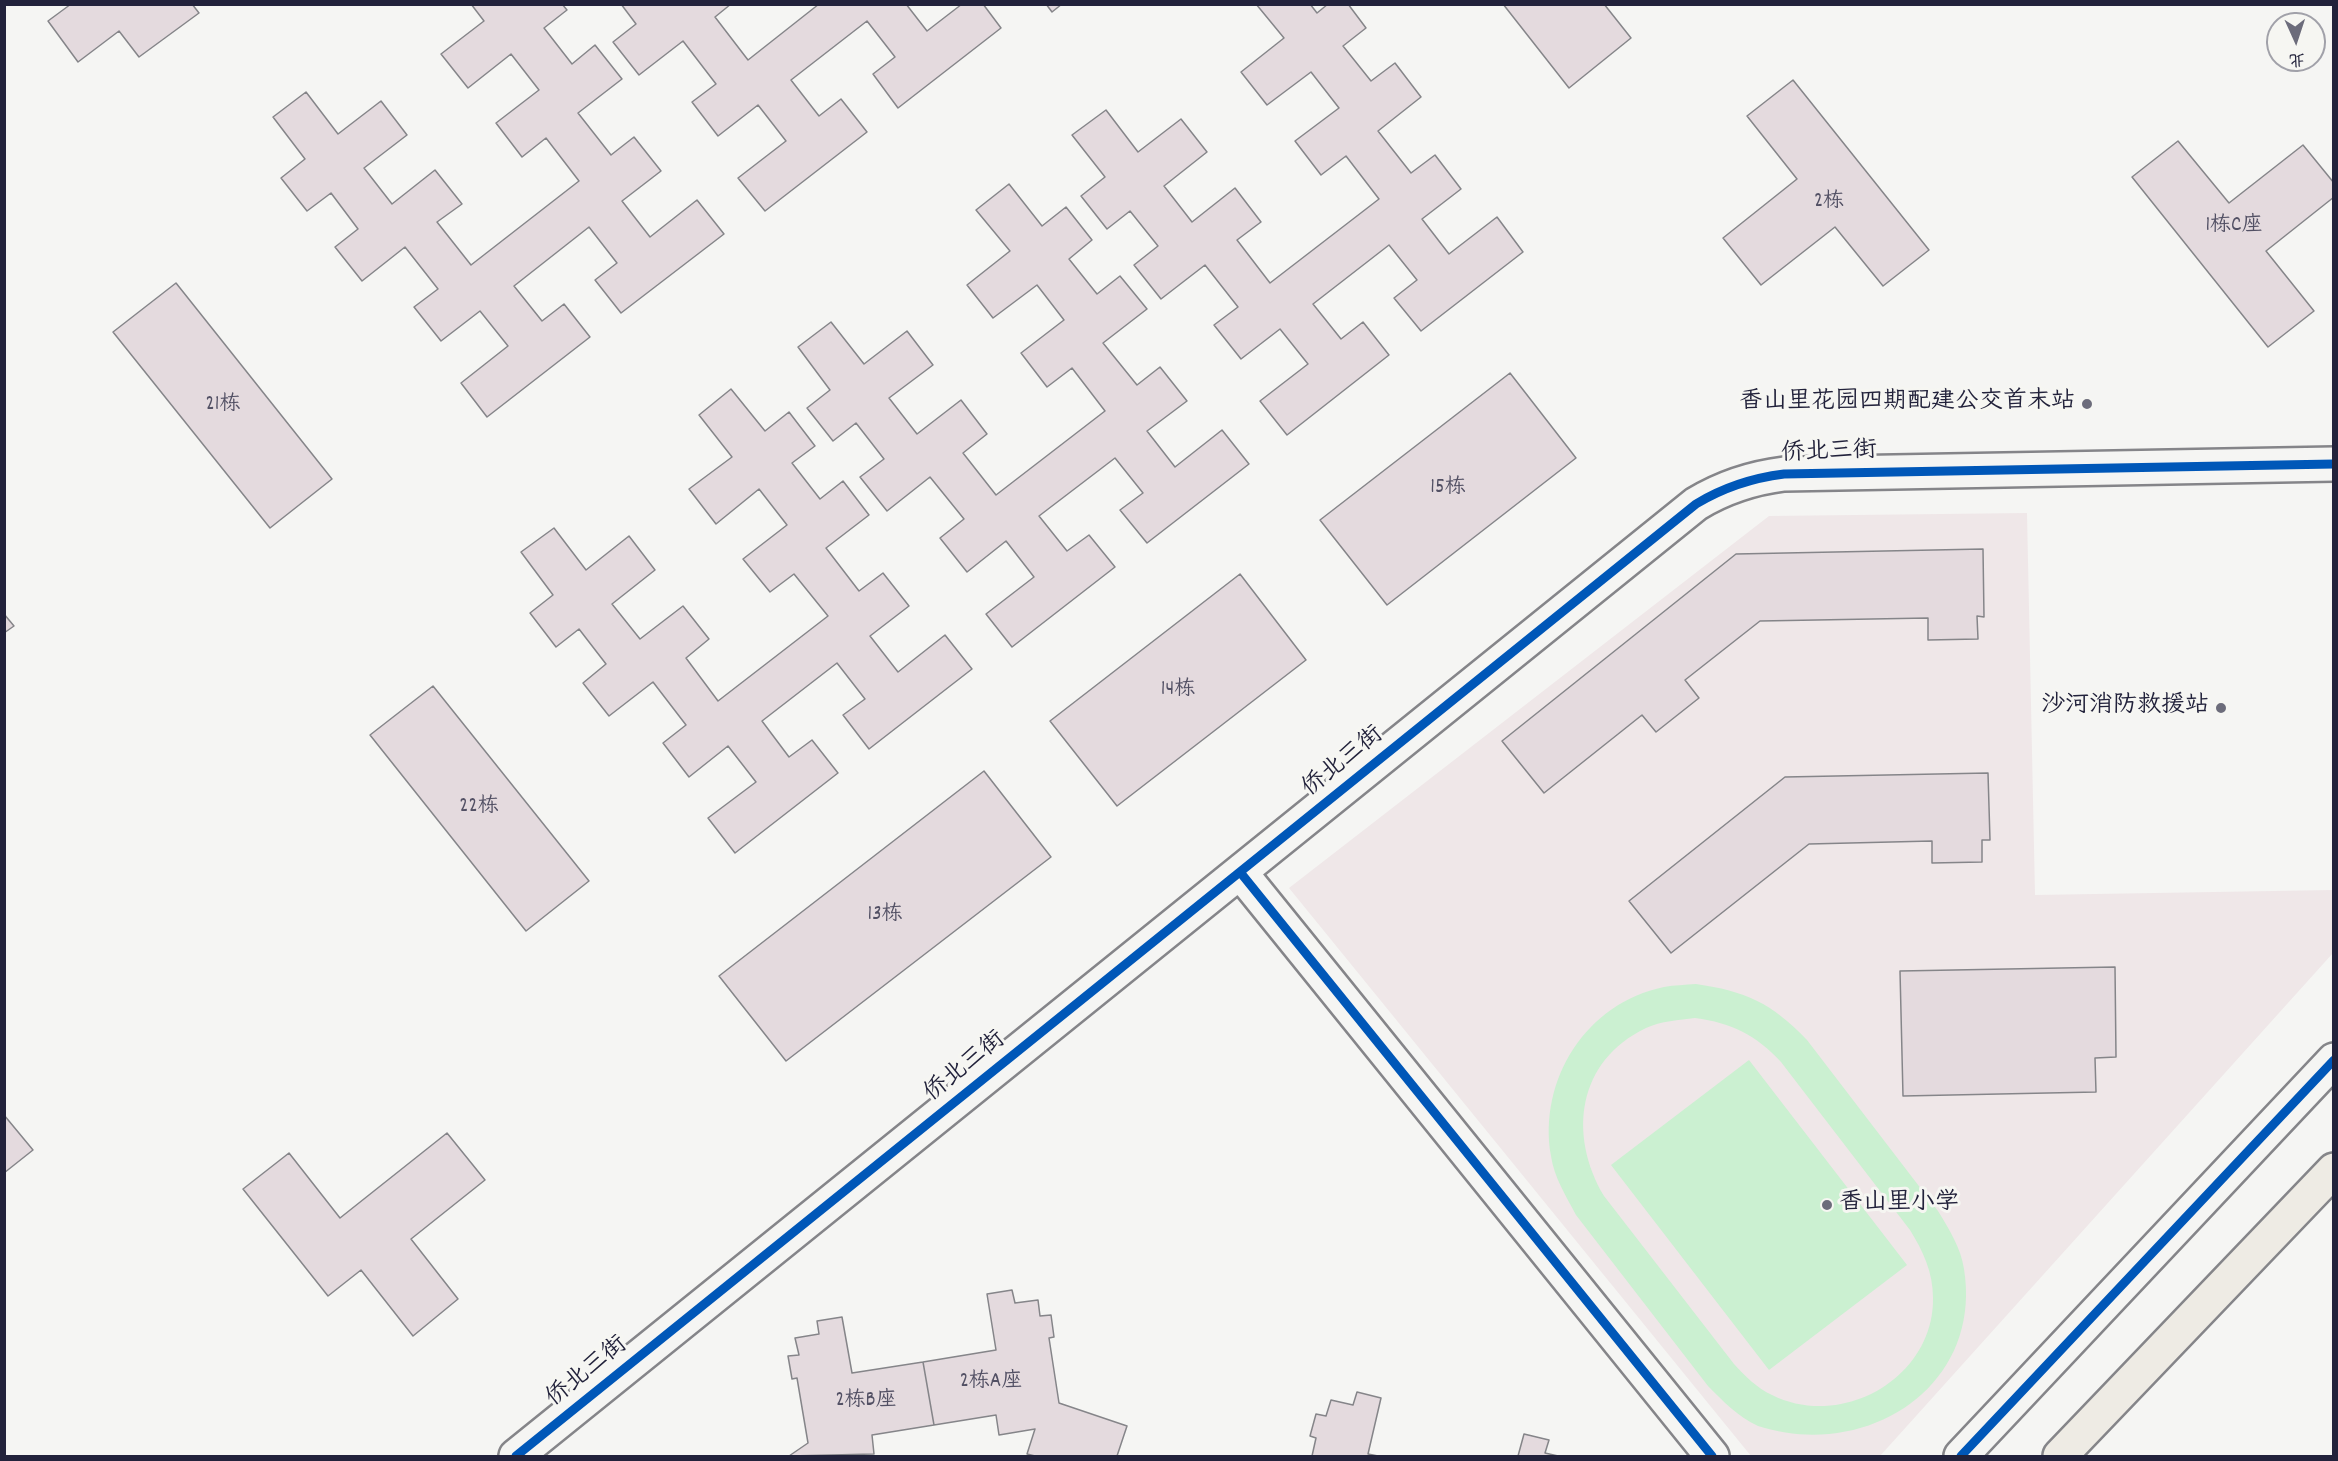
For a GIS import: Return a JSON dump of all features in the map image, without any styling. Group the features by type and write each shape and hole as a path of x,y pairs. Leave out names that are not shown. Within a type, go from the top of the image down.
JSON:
{"main road":[{"path":"2060,1456 2334,1170"}],"street":[{"name":"侨北三街","path":"516,1456 1696,504 1739,483 1784,474 2334,464"},
{"path":"1240,872 1712,1456"},
{"path":"1961,1456 2334,1060"}],"shaded area":[{"name":"香山里小学","path":"2027,513 2035,895 2333,890 2333,953 1880,1456 1751,1456 1289,888 1769,516"}],"green space":[{"path":"1696,984 1729,990 1757,1001 1782,1017 1807,1040 1938,1211 1957,1246 1964,1269 1965,1311 1955,1348 1936,1380 1909,1405 1876,1423 1838,1433 1799,1434 1758,1426 1737,1413 1708,1386 1576,1215 1564,1194 1551,1156 1549,1128 1552,1100 1560,1073 1573,1049 1591,1027 1612,1009 1636,996 1664,987","holes":["1695,1018 1732,1027 1753,1038 1781,1062 1910,1230 1926,1262 1933,1298 1929,1327 1918,1352 1901,1373 1879,1390 1854,1401 1827,1406 1799,1404 1772,1395 1751,1381 1734,1364 1604,1196 1593,1173 1586,1149 1583,1125 1586,1102 1593,1080 1605,1060 1623,1042 1646,1028 1670,1021"]},
{"path":"1749,1060 1907,1265 1769,1370 1611,1165"}],"building":[{"path":"71,4 192,4 199,13 139,57 119,31 78,62 48,21"},
{"path":"471,4 562,4 567,10 544,28 572,64 595,45 622,79 578,113 611,155 634,137 661,171 622,201 650,237 697,200 724,234 621,313 595,280 617,263 589,227 514,286 542,321 564,304 590,337 487,417 461,383 508,346 480,311 441,341 414,307 438,289 405,247 362,281 335,247 358,229 331,193 307,211 281,178 305,159 273,117 306,92 338,134 381,101 407,135 364,168 392,204 435,170 462,204 437,222 471,265 579,181 546,138 522,157 496,123 539,90 511,54 468,88 441,54 484,21"},
{"path":"621,4 731,4 715,17 748,60 819,4 906,4 927,31 962,4 983,4 1001,28 898,108 873,74 895,57 867,21 791,80 819,116 841,99 867,132 765,211 738,178 786,141 758,105 718,136 692,102 716,84 683,41 639,75 613,42 636,24"},
{"path":"1046,4 1062,4 1052,12"},
{"path":"1256,4 1310,4 1317,13 1328,4 1348,4 1366,28 1343,46 1371,81 1395,63 1421,97 1378,131 1411,173 1435,155 1461,189 1422,219 1449,254 1497,217 1523,252 1421,331 1394,298 1417,280 1389,245 1313,304 1341,339 1363,322 1389,355 1287,435 1260,401 1308,364 1280,329 1241,359 1214,325 1238,307 1205,265 1161,299 1134,265 1158,246 1130,211 1107,229 1081,196 1105,177 1072,135 1106,110 1138,152 1181,119 1207,152 1164,186 1192,222 1235,188 1261,222 1237,240 1270,283 1379,199 1346,156 1321,175 1295,141 1339,108 1311,72 1267,105 1241,72 1284,38"},
{"path":"1503,4 1604,4 1631,38 1569,88"},
{"path":"1793,80 1929,250 1883,286 1835,227 1761,285 1723,238 1797,179 1747,116"},
{"path":"2178,141 2229,203 2303,145 2334,183 2334,197 2266,251 2314,311 2268,347 2132,177"},
{"path":"1009,184 1042,226 1066,207 1092,240 1069,259 1097,294 1120,276 1147,309 1103,343 1137,385 1160,367 1187,401 1147,431 1175,467 1222,430 1249,464 1147,543 1120,510 1143,493 1115,458 1039,516 1067,551 1089,535 1115,567 1012,647 986,614 1034,577 1006,541 967,572 940,538 964,519 930,477 887,511 860,477 884,459 856,423 833,441 807,408 830,390 798,347 831,322 864,364 907,331 933,365 889,398 917,434 961,400 987,434 963,453 996,495 1105,411 1072,368 1047,387 1021,353 1064,320 1037,285 993,318 967,285 1010,251 976,210"},
{"path":"176,283 332,479 270,528 113,332"},
{"path":"1510,373 1576,458 1387,605 1320,520"},
{"path":"731,389 765,431 789,412 815,446 792,463 820,499 843,481 869,515 826,548 859,591 883,573 909,606 870,636 898,672 945,635 972,669 869,749 843,715 865,699 837,663 762,721 789,757 812,740 838,773 735,853 708,818 756,782 728,746 689,777 663,743 686,725 653,682 609,716 583,683 606,664 579,629 556,647 530,613 553,595 521,552 554,528 586,570 629,536 655,570 612,604 640,639 683,606 709,639 686,658 718,701 828,616 794,574 770,592 743,559 787,525 759,489 716,524 689,489 732,457 699,415"},
{"path":"1983,549 1984,617 1977,616 1978,639 1928,640 1928,618 1760,621 1685,680 1699,698 1656,732 1642,715 1544,793 1502,741 1736,554"},
{"path":"1240,574 1306,660 1117,806 1050,721"},
{"path":"4,614 14,626 4,633"},
{"path":"433,686 589,881 526,931 370,735"},
{"path":"984,771 1051,857 786,1061 719,976"},
{"path":"1988,773 1990,840 1982,840 1982,862 1932,863 1932,841 1809,844 1671,953 1629,901 1785,777"},
{"path":"2115,967 2116,1057 2095,1058 2096,1092 1903,1096 1900,971"},
{"path":"4,1115 33,1150 4,1173"},
{"path":"447,1133 485,1180 411,1239 458,1299 413,1336 361,1270 328,1296 243,1189 289,1153 340,1218"},
{"path":"1012,1290 1015,1303 1038,1300 1040,1316 1051,1315 1054,1337 1049,1338 1059,1403 1127,1426 1117,1456 1035,1456 1027,1454 1035,1429 999,1435 996,1415 934,1425 923,1362 996,1350 987,1294"},
{"path":"842,1317 852,1373 923,1362 934,1425 872,1435 874,1454 789,1456 808,1443 797,1378 792,1379 788,1356 799,1355 795,1338 819,1334 817,1321"},
{"path":"1357,1392 1381,1398 1368,1454 1378,1456 1312,1456 1316,1438 1310,1436 1316,1414 1326,1416 1331,1400 1353,1405"},
{"path":"1524,1434 1549,1440 1545,1453 1558,1456 1518,1456"}],"cycle path":[{"path":"516,1456 1696,504 1738,484 1784,474 2334,464"},
{"path":"1240,872 1712,1456"},
{"path":"1961,1456 2334,1060"}],"place":[{"name":"香山里花园四期配建公交首末站","path":"2087,404"},
{"name":"沙河消防救援站","path":"2221,708"},
{"name":"香山里小学","path":"1827,1205"}]}
